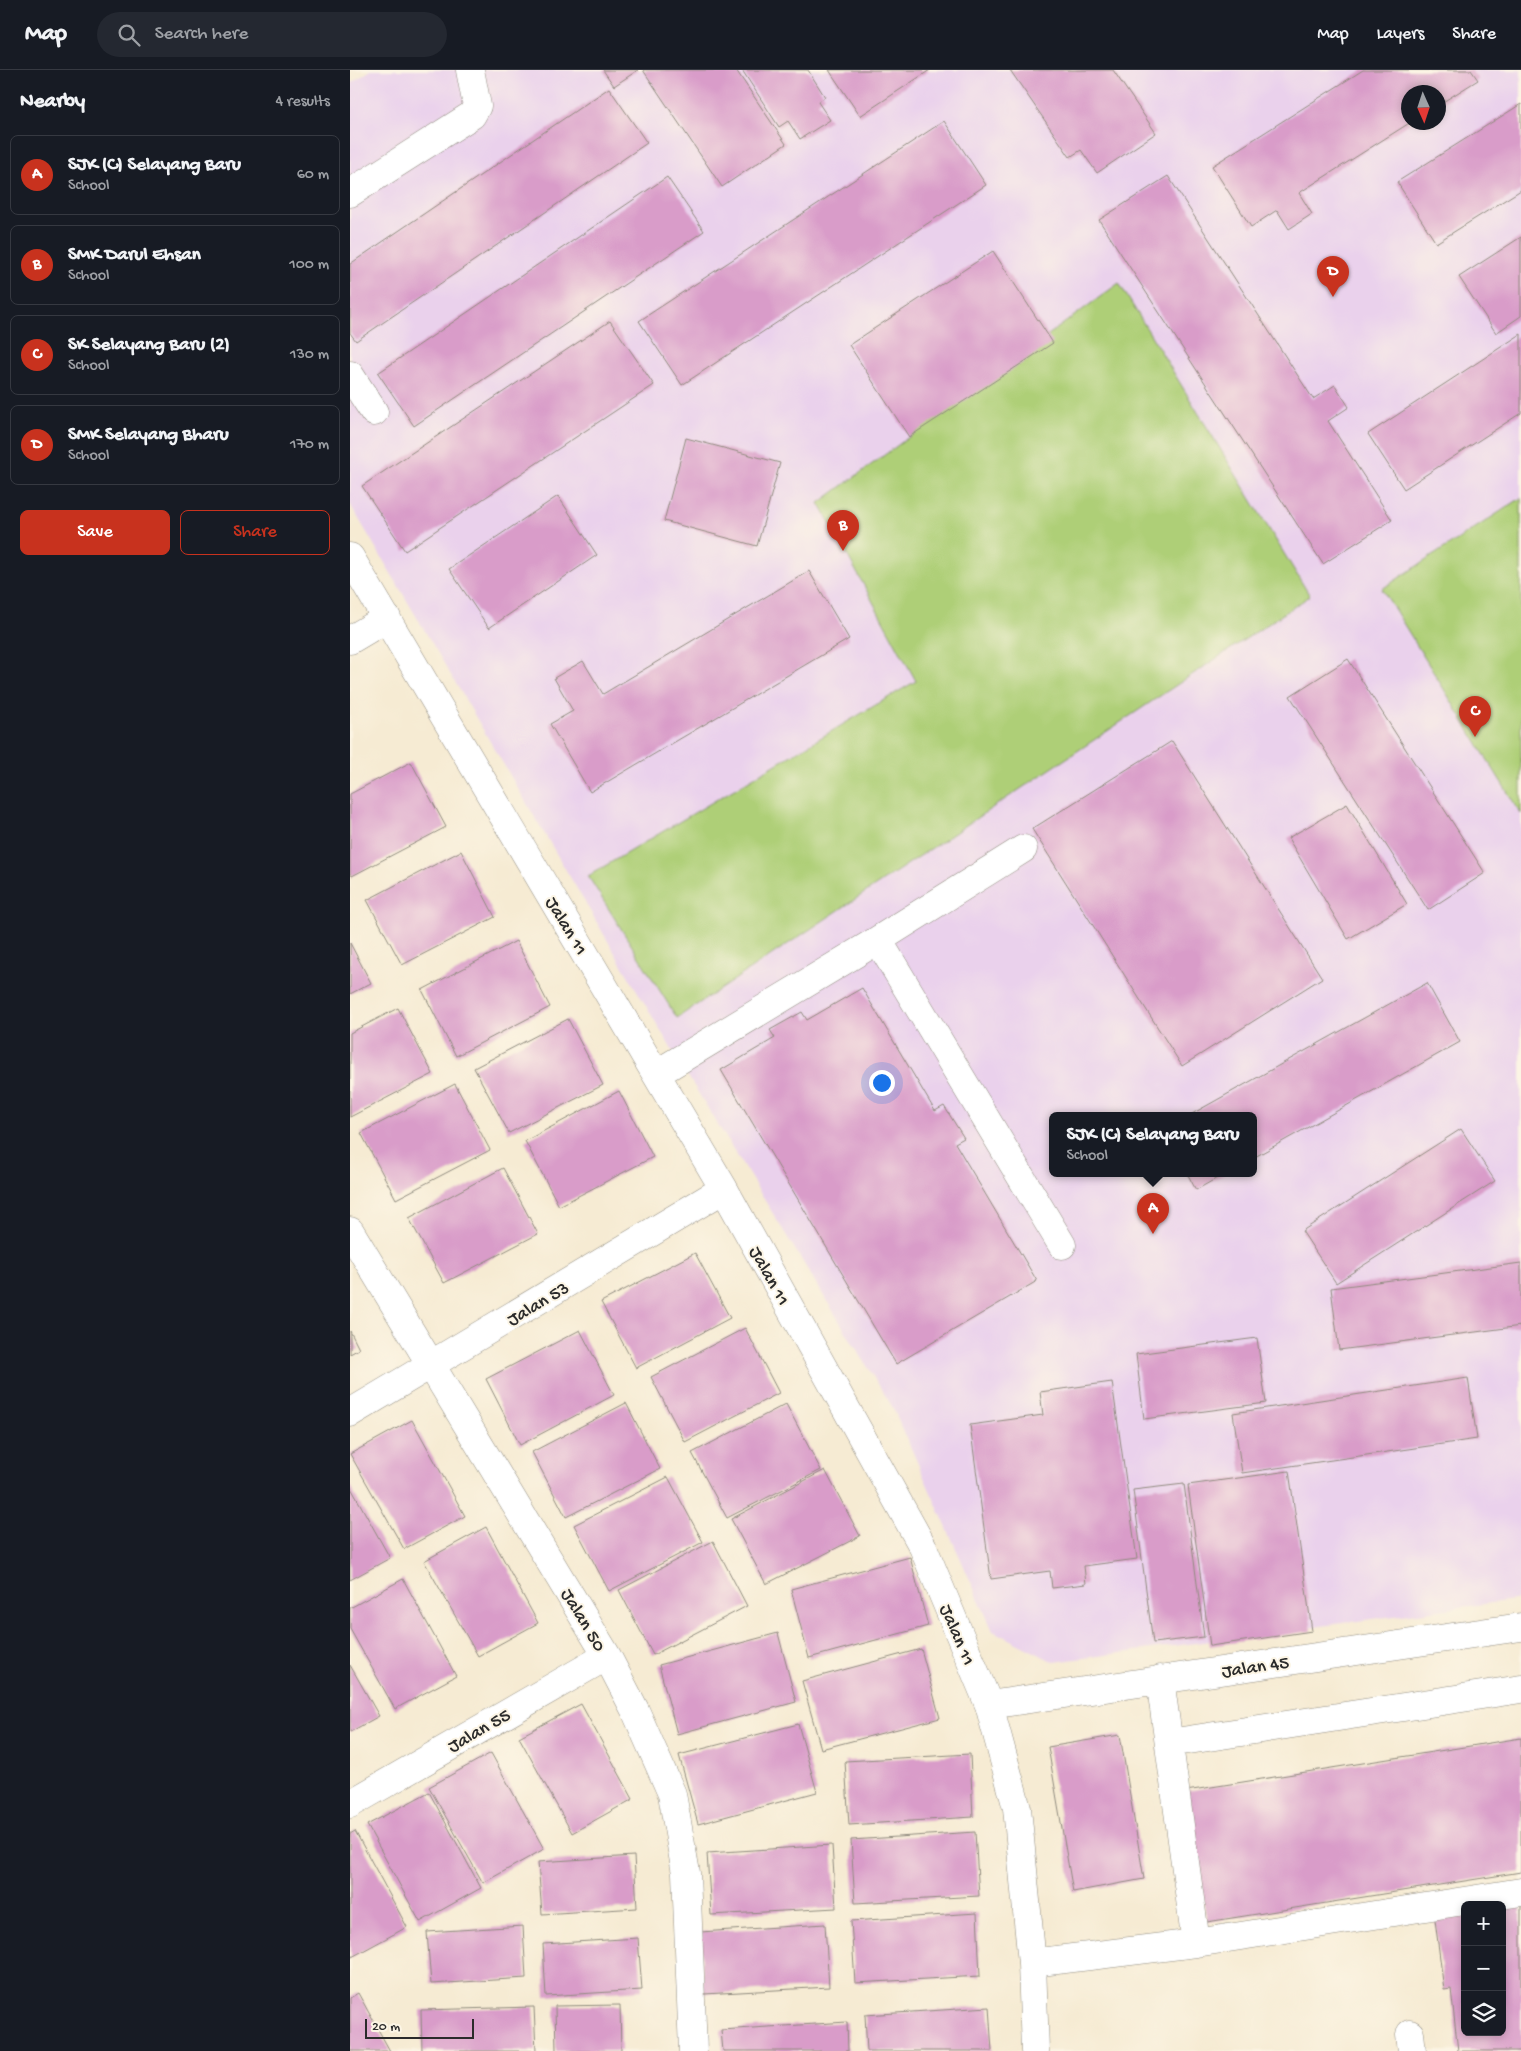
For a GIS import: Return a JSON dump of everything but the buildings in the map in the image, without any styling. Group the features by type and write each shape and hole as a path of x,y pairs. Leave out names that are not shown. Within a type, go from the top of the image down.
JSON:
{"street":[{"path":"350,193 472,115 477,106 470,70"},
{"path":"350,375 374,412"},
{"name":"Jalan 11","path":"350,557 724,1189 923,1547 989,1705 1017,1808 1032,1963 1035,2051"},
{"path":"350,640 387,618"},
{"path":"656,1074 878,940 1023,849"},
{"path":"878,940 1062,1245"},
{"name":"Jalan 53","path":"350,1413 724,1189"},
{"name":"Jalan 50","path":"350,1230 607,1656 635,1710 672,1794 686,1874 693,2051"},
{"name":"Jalan 45","path":"989,1705 1521,1627"},
{"name":"Jalan 55","path":"350,1804 607,1656"},
{"path":"1160,1679 1196,1943"},
{"path":"1169,1743 1521,1689"},
{"path":"1032,1963 1196,1943 1521,1892"}],"shaded area":[{"path":"371,70 1521,70 1521,1599 1054,1662 993,1631 893,1408 678,1060 350,504 350,84"}],"green space":[{"path":"1119,283 1310,596 677,1018 588,876 916,681 819,503"},
{"path":"1521,498 1521,814 1382,589"}],"place":[{"name":"SMK Selayang Bharu","path":"1333,297"},
{"name":"SMK Darul Ehsan","path":"843,551"},
{"name":"SK Selayang Baru (2)","path":"1475,737"},
{"name":"SJK (C) Selayang Baru","path":"1153,1234"}]}
